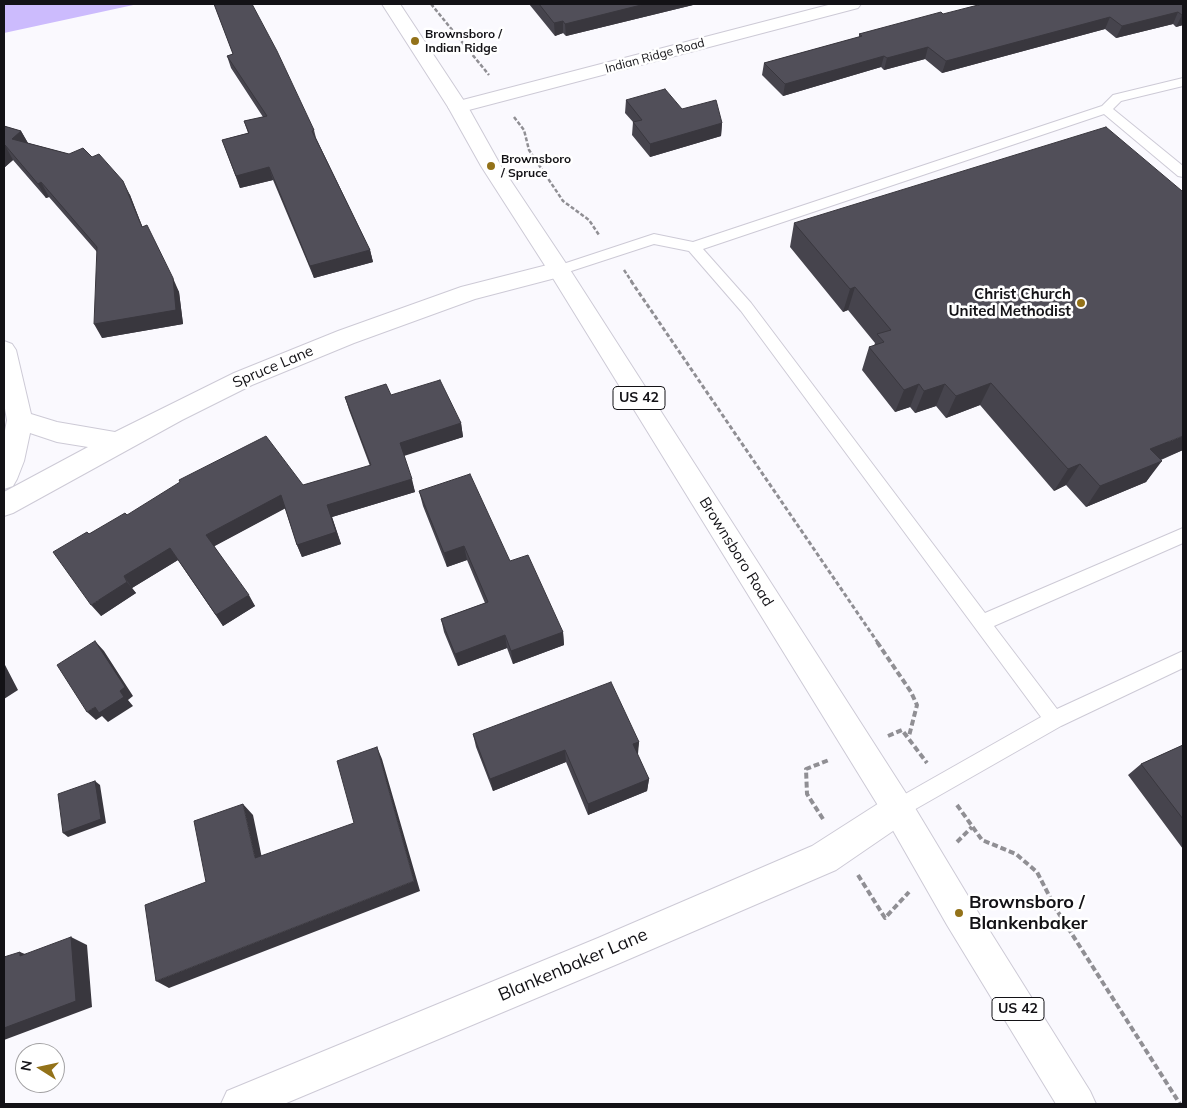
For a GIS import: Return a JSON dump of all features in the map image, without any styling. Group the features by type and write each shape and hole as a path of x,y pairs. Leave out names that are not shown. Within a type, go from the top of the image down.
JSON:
{"street":[{"name":"Brownsboro Road","path":"391,4 458,107 491,166 559,270 898,809 932,868 1077,1104"},
{"name":"Indian Ridge Road","path":"458,107 852,4"},
{"name":"Spruce Lane","path":"4,505 173,413 243,379 346,337 470,293 559,270"},
{"path":"4,350 20,420 11,461 4,479"},
{"path":"20,420 56,432 120,443"},
{"name":"Blankenbaker Lane","path":"240,1104 608,951 824,858 898,809"}],"lane":[{"path":"559,270 654,239 694,246 1106,109 1117,98 1183,82"},
{"path":"1106,109 1183,173"},
{"path":"694,246 746,307 1054,720"},
{"path":"981,623 1183,535"},
{"path":"898,809 1054,720 1183,659"}],"path":[{"path":"431,4 488,73 499,97 524,130 529,150 563,201 589,220 911,692 917,705 908,736"},
{"path":"806,769 807,794 884,918 972,826 982,840 1016,854 1037,872 1056,909 1180,1104"}],"shaded area":[{"path":"4,4 138,4 4,33"}],"building":[{"path":"214,4 252,4 277,51 314,130 312,131 370,250 310,266 269,167 236,176 222,140 249,133 244,121 267,116 227,56 233,54"},
{"path":"539,4 645,4 565,24 563,21 554,23"},
{"path":"982,4 1183,4 1183,15 1178,12 1122,26 1110,17 946,61 928,47 887,58 884,56 785,84 764,63 862,36 859,34 941,12 943,14"},
{"path":"665,89 682,109 716,100 722,123 650,144 633,122 642,120 626,100"},
{"path":"4,126 21,131 12,139 69,154 83,148 92,157 99,154 123,181 142,227 147,225 173,278 176,310 94,324 97,247 41,182 38,184 5,145 4,147"},
{"path":"1106,127 1183,190 1183,436 1150,449 1162,461 1100,486 1080,464 1068,469 991,383 956,396 945,384 924,391 919,384 904,390 869,347 884,342 877,334 891,330 855,287 850,289 794,223"},
{"path":"440,380 461,423 400,443 412,479 327,505 336,532 297,545 281,495 206,535 249,595 216,615 170,548 124,576 127,582 91,605 53,552 125,513 127,515 180,482 179,480 266,436 303,485 371,465 345,397 386,384 391,395"},
{"path":"470,474 510,561 528,555 563,632 511,651 505,635 455,654 441,619 488,602 464,546 444,553 419,491"},
{"path":"95,641 125,687 120,691 124,697 99,713 95,707 87,712 57,665"},
{"path":"611,682 639,742 633,744 649,779 588,804 565,750 490,779 473,734"},
{"path":"1183,745 1183,819 1141,764"},
{"path":"377,747 414,881 156,981 145,905 206,882 194,821 243,804 255,858 354,823 337,761"},
{"path":"95,781 101,819 63,833 58,794"},
{"path":"71,937 76,1001 4,1028 4,957 20,952 20,956"}],"place":[{"name":"Brownsboro / Indian Ridge","path":"415,41"},
{"name":"Brownsboro / Spruce","path":"491,166"},
{"name":"Christ Church United Methodist","path":"1081,303"},
{"name":"Brownsboro / Blankenbaker","path":"959,913"}]}
